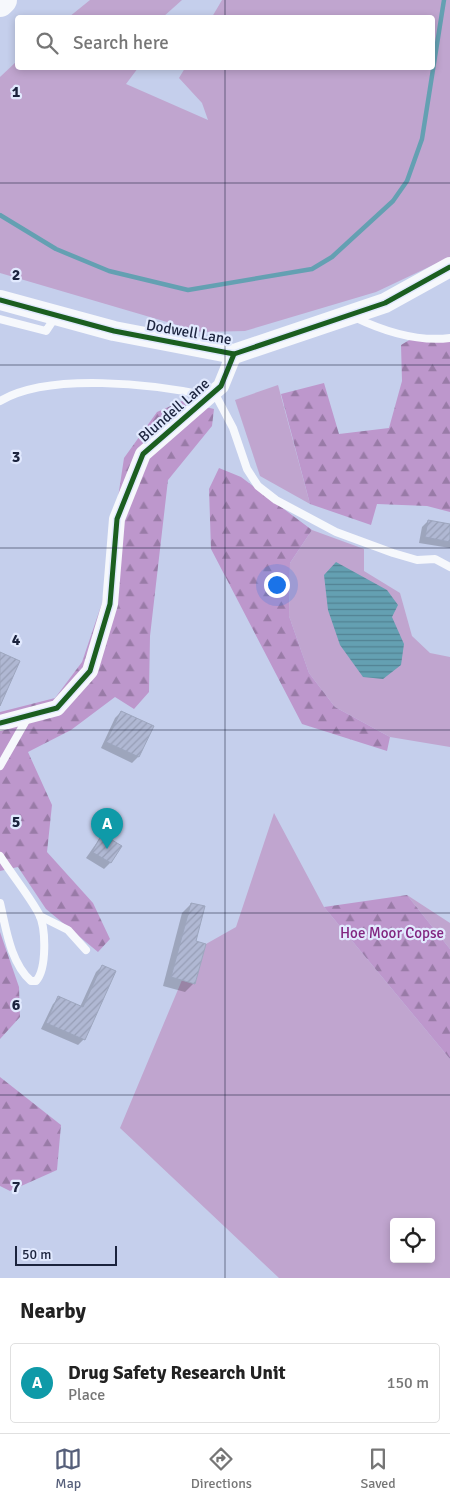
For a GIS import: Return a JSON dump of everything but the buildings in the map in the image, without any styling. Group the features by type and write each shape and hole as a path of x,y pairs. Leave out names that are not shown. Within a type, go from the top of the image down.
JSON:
{"highway":[{"path":"0,3 3,0"}],"street":[{"name":"Dodwell Lane","path":"0,300 114,331 234,354 385,303 450,267"},
{"name":"Blundell Lane","path":"0,723 57,708 90,671 110,604 117,520 143,454 221,386 234,354"}],"lane":[{"path":"0,319 46,331 57,314"},
{"path":"350,315 377,328 394,332 437,340 450,338"},
{"path":"0,401 18,391 30,388 77,384 144,387 211,394 233,428 247,469 258,486 276,500 336,532 393,553 418,560 435,559 450,567"},
{"path":"0,766 29,716"},
{"path":"0,856 40,916 44,959 41,975 36,981 26,977 19,966 8,938 0,903"},
{"path":"40,916 68,930 86,950"}],"shaded area":[{"path":"90,0 182,0 165,15 71,15"},
{"path":"222,0 450,0 450,257 376,292 245,331 201,332 0,273 0,77 15,63 15,70 136,70 126,84 208,120 202,103 179,78 184,70 435,70 435,15 213,15"},
{"path":"278,385 310,504 260,476 235,400"},
{"path":"312,530 364,549 364,571 400,593 412,636 430,653 450,657 450,747 390,737 335,707 309,673 289,616 290,563"},
{"path":"274,813 324,907 450,1059 450,1278 279,1278 120,1128 182,980 195,984 206,944 236,927"},
{"path":"407,895 450,923 450,949"}],"green space":[{"path":"411,339 450,339 450,512 427,506 377,504 371,525 310,504 281,394 324,383 339,434 389,428 402,381 401,345"},
{"path":"182,401 214,409 212,426 168,480 150,636 149,692 134,709 115,697 71,730 28,752 52,805 47,852 93,903 110,939 98,952 46,909 18,867 0,871 0,712 55,698 82,662 102,603 124,458 157,412"},
{"path":"219,468 241,477 312,530 290,563 289,616 309,673 335,707 390,737 387,751 302,724 211,549 209,489"},
{"name":"Hoe Moor Copse","path":"407,895 450,949 450,1059 324,907"},
{"path":"0,932 19,987 20,1017 0,1039"},
{"path":"0,1077 61,1125 57,1170 10,1191 0,1186"}],"water":[{"path":"336,562 387,590 398,605 392,617 404,644 401,665 383,679 363,677 340,645 328,610 324,575"}],"waterway":[{"path":"435,57 444,0"},
{"path":"0,215 56,249 109,271 188,290 312,269 332,257 393,201 407,181 422,139 433,70"}],"cycle path":[{"path":"0,300 114,331 234,354 385,303 450,267"},
{"path":"0,723 57,708 90,671 110,604 117,519 143,454 221,386 234,354"}],"place":[{"name":"Drug Safety Research Unit","path":"107,849"}]}
